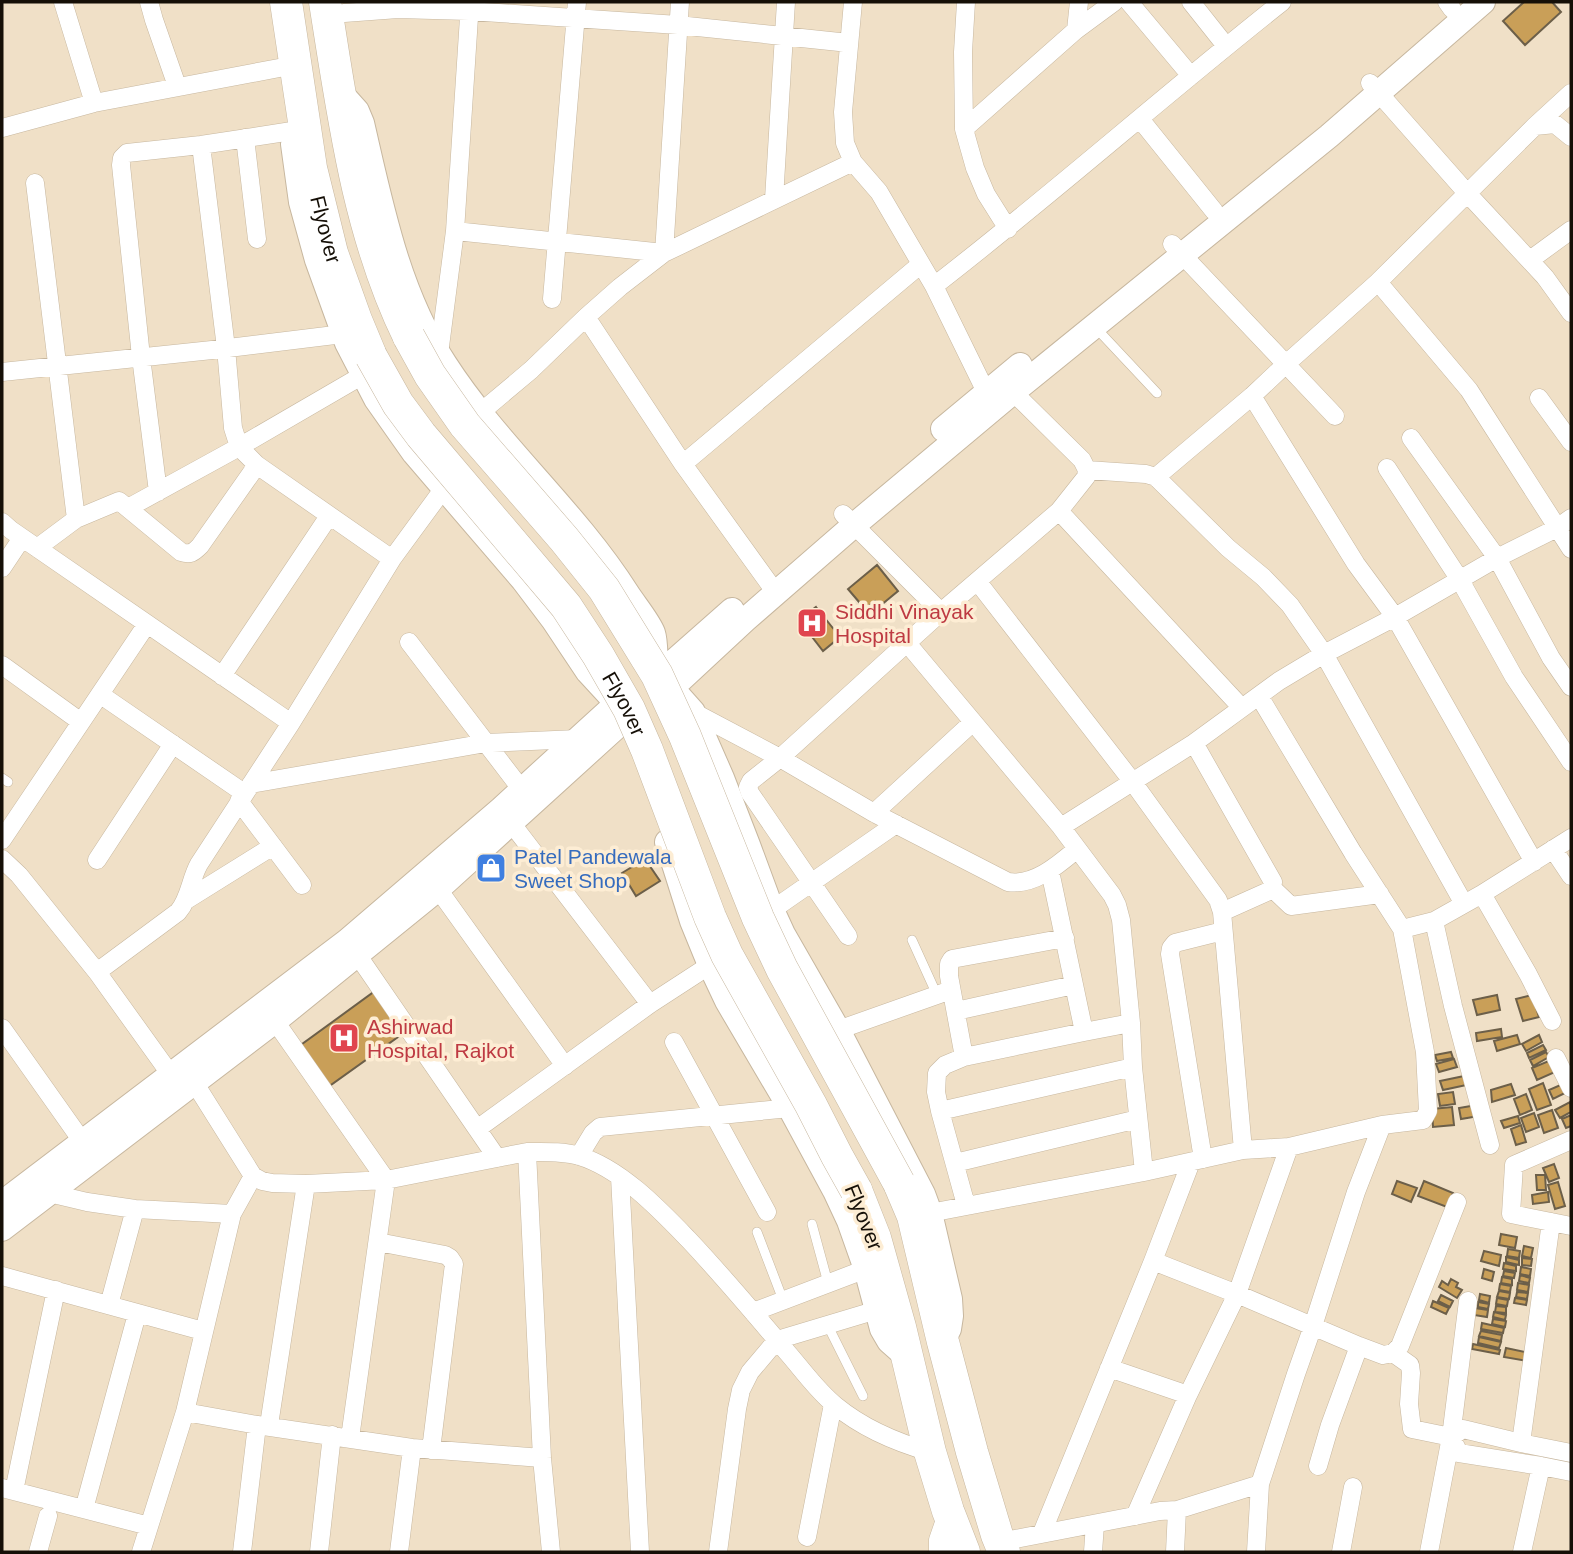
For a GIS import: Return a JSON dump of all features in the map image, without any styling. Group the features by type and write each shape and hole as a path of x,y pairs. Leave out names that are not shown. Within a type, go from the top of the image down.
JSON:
{"highway":[{"name":"Flyover","path":"286,2 311,168 332,253 356,320 367,366 453,475 566,606 629,709 727,955 856,1190 875,1238 930,1452 964,1552"},
{"name":"Flyover","path":"334,8 340,92 352,162 373,245 409,337 429,375 465,425 604,589 657,675 685,736 758,918 782,969 899,1184 913,1216 972,1452 1002,1547"}],"main road":[{"path":"1000,388 1094,327 1177,250 1214,211 1483,2"},
{"path":"673,685 771,587 1000,388 1177,250 1374,88 1453,4"},
{"path":"297,75 290,105 292,131 301,202 317,261 343,334 367,366 394,425 414,453 523,580 588,672 620,712 636,727 656,726 665,721 676,704 673,685 646,663 625,669 617,676 613,686 620,712 692,921 710,965 727,1001 835,1191 866,1269 882,1329 889,1341 907,1357"},
{"path":"340,92 357,111 362,123 381,204 404,279 422,322 439,354 481,412 608,563 653,634 673,685 735,811 772,910 914,1175 930,1213 950,1298 949,1329 943,1342"},
{"path":"3,1218 82,1141 275,1021 427,873 578,739 620,712"},
{"path":"3,1218 49,1193 183,1078 352,948 438,890 512,824 620,712"}],"street":[{"path":"62,2 94,103"},
{"path":"149,2 177,86"},
{"path":"663,253 680,2"},
{"path":"774,199 786,2"},
{"path":"848,936 750,793 748,788 751,782 941,612 1059,511 1086,477 1087,470 1082,460 1000,388 934,286 879,192 853,162 845,143 843,129 853,2"},
{"path":"966,2 963,51 964,130 986,194 1008,229"},
{"path":"1076,30 1079,2"},
{"path":"964,130 1076,30 1114,2"},
{"path":"1129,2 1191,76"},
{"path":"1191,2 1226,46"},
{"path":"934,286 1008,229 1282,2"},
{"path":"334,8 397,5 576,10 678,25 849,43"},
{"path":"439,354 454,231 469,6"},
{"path":"552,299 576,10"},
{"path":"2,128 94,103 177,86 297,75"},
{"path":"1374,88 1545,277 1571,313"},
{"path":"1156,477 1252,396 1378,282 1571,93"},
{"path":"1140,119 1214,211"},
{"path":"1535,126 1555,124 1571,137"},
{"path":"158,492 141,357 122,158 127,153 292,131"},
{"path":"245,138 257,239"},
{"path":"201,145 233,428 239,447 257,465 392,559"},
{"path":"481,412 531,370 586,317 663,253 853,162"},
{"path":"35,183 76,519"},
{"path":"1530,260 1571,230"},
{"path":"454,231 663,253"},
{"path":"1177,250 1335,416"},
{"path":"683,464 921,264"},
{"path":"1378,282 1469,390 1564,523 1571,549"},
{"path":"586,317 683,464 771,587"},
{"path":"2,372 343,334"},
{"path":"128,508 239,447 367,366"},
{"path":"1252,396 1356,564 1395,617 1534,862"},
{"path":"1539,398 1571,442"},
{"path":"1411,438 1497,558 1551,658 1571,687"},
{"path":"2,568 30,543 119,501 181,552 192,553 200,546 257,465"},
{"path":"1387,468 1460,580 1514,677 1571,762"},
{"path":"1087,470 1156,477 1290,605 1324,654 1464,904"},
{"path":"188,899 193,874 291,723 392,559 444,488"},
{"path":"1059,511 1241,708"},
{"path":"222,676 329,516"},
{"path":"848,520 941,612"},
{"path":"2,522 291,723"},
{"path":"1061,827 1194,743 1279,681 1564,523"},
{"path":"977,581 1132,781 1218,900 1222,912 1243,1150"},
{"path":"2,840 148,624"},
{"path":"409,642 522,790"},
{"path":"907,643 1061,827 1117,905 1132,1024 1133,1068 1144,1172"},
{"path":"2,665 82,722"},
{"path":"673,685 780,758 874,813 1008,883 1023,882 1050,871 1077,849"},
{"path":"101,695 245,793 273,846 302,885"},
{"path":"930,1213 1243,1150 1289,1147 1382,1125 1423,1120 1428,1111 1424,1052 1402,929 1259,696"},
{"path":"874,813 973,722"},
{"path":"245,793 486,743 578,739"},
{"path":"1194,743 1271,876 1272,888"},
{"path":"97,860 173,744"},
{"path":"512,824 650,1004"},
{"path":"772,910 897,824"},
{"path":"1402,929 1434,921 1571,838"},
{"path":"97,972 178,912 188,899 273,846"},
{"path":"1553,849 1571,876"},
{"path":"2,859 19,875 183,1078 253,1176 272,1183 386,1180 527,1152 579,1156 597,1163 620,1177 661,1211 729,1282 833,1404 877,1434 930,1452"},
{"path":"1050,871 1084,1032"},
{"path":"1222,912 1272,888"},
{"path":"1272,888 1291,906 1380,894"},
{"path":"438,890 565,1066"},
{"path":"1482,894 1552,1021"},
{"path":"1434,921 1453,1006 1490,1144"},
{"path":"1042,1533 1197,1160 1171,948 1175,943 1223,930"},
{"path":"964,1057 956,1011 944,993 952,959 1065,938"},
{"path":"352,948 497,1157"},
{"path":"477,1129 650,1004 710,965"},
{"path":"956,1011 1074,985"},
{"path":"838,1030 944,993"},
{"path":"275,1021 386,1180 378,1242 319,1552"},
{"path":"966,1205 940,1111 936,1092 937,1073 945,1065 964,1057 1132,1024"},
{"path":"2,1028 82,1141"},
{"path":"674,1042 767,1212"},
{"path":"1556,1058 1571,1088"},
{"path":"940,1111 1133,1068"},
{"path":"579,1156 593,1133 600,1127 790,1108"},
{"path":"955,1163 1138,1119"},
{"path":"1259,1552 1260,1484 1356,1192 1382,1125"},
{"path":"1571,1140 1514,1165 1511,1214 1571,1226"},
{"path":"1135,1516 1188,1395 1237,1294 1289,1147"},
{"path":"527,1152 542,1458 551,1552"},
{"path":"141,1552 185,1412 232,1214 253,1176"},
{"path":"620,1177 640,1552"},
{"path":"242,1552 306,1184"},
{"path":"49,1193 135,1209 232,1214"},
{"path":"1153,1261 1383,1355 1393,1353 1400,1346 1457,1202"},
{"path":"109,1305 135,1209"},
{"path":"1521,1443 1551,1222"},
{"path":"378,1242 445,1255 454,1264 431,1450"},
{"path":"753,1312 866,1269"},
{"path":"2,1276 203,1331"},
{"path":"57,1290 8,1489 149,1527"},
{"path":"1429,1552 1451,1437 1468,1301"},
{"path":"718,1552 737,1409 741,1390 750,1372 777,1340 877,1310"},
{"path":"84,1509 137,1314"},
{"path":"1318,1466 1330,1424 1359,1346"},
{"path":"1393,1353 1409,1365 1412,1429 1451,1437 1463,1429 1571,1453"},
{"path":"1109,1368 1188,1395"},
{"path":"807,1537 833,1404"},
{"path":"185,1412 412,1448 542,1458"},
{"path":"1451,1437 1459,1453 1571,1472"},
{"path":"399,1552 412,1448"},
{"path":"1522,1552 1541,1466"},
{"path":"1002,1547 1042,1533 1177,1510 1260,1484"},
{"path":"1341,1552 1353,1486"},
{"path":"1175,1552 1177,1510"},
{"path":"939,1552 938,1540 948,1511"},
{"path":"38,1552 48,1516"},
{"path":"1093,1552 1095,1524"}],"lane":[{"path":"1094,327 1157,393"},
{"path":"912,940 944,993"},
{"path":"812,1224 828,1283"},
{"path":"757,1232 783,1300"},
{"path":"828,1324 863,1396"}],"building":[{"path":"1524,2 1552,2 1561,12 1525,45 1503,21"},
{"path":"877,565 898,591 880,606 875,601 865,609 848,589"},
{"path":"816,607 840,637 823,651 799,620"},
{"path":"645,859 660,881 636,896 622,873"},
{"path":"375,991 405,1032 328,1087 298,1047"},
{"path":"1497,995 1500,1010 1477,1015 1473,1000"},
{"path":"1532,995 1539,1017 1523,1021 1516,999"},
{"path":"1501,1029 1502,1037 1477,1041 1476,1033"},
{"path":"1517,1035 1520,1044 1497,1051 1494,1041"},
{"path":"1539,1035 1542,1042 1526,1051 1522,1044"},
{"path":"1543,1045 1546,1050 1529,1058 1527,1053"},
{"path":"1451,1052 1453,1058 1437,1061 1435,1055"},
{"path":"1546,1052 1549,1057 1533,1066 1530,1060"},
{"path":"1454,1059 1457,1067 1439,1072 1436,1064"},
{"path":"1551,1060 1555,1072 1537,1080 1532,1068"},
{"path":"1469,1075 1471,1084 1443,1090 1440,1081"},
{"path":"1543,1083 1551,1105 1537,1110 1529,1089"},
{"path":"1565,1083 1569,1091 1553,1099 1549,1090"},
{"path":"1511,1084 1515,1095 1492,1102 1491,1090"},
{"path":"1453,1092 1455,1104 1440,1106 1438,1094"},
{"path":"1526,1094 1532,1110 1520,1115 1514,1099"},
{"path":"1570,1102 1571,1112 1560,1118 1555,1110"},
{"path":"1477,1105 1479,1116 1461,1119 1459,1108"},
{"path":"1452,1107 1454,1125 1433,1127 1432,1109"},
{"path":"1552,1110 1558,1128 1544,1133 1538,1115"},
{"path":"1534,1113 1539,1127 1526,1132 1521,1118"},
{"path":"1571,1115 1571,1126 1566,1128 1562,1119"},
{"path":"1518,1116 1520,1123 1504,1128 1501,1121"},
{"path":"1521,1125 1526,1142 1516,1145 1511,1129"},
{"path":"1554,1164 1559,1178 1549,1182 1543,1168"},
{"path":"1536,1175 1545,1175 1546,1190 1537,1190"},
{"path":"1397,1181 1417,1188 1411,1202 1392,1194"},
{"path":"1424,1181 1453,1193 1447,1207 1418,1196"},
{"path":"1558,1182 1565,1206 1555,1209 1548,1185"},
{"path":"1548,1192 1549,1202 1533,1204 1532,1195"},
{"path":"1501,1234 1517,1237 1515,1248 1499,1245"},
{"path":"1524,1246 1533,1248 1531,1258 1522,1256"},
{"path":"1508,1249 1520,1251 1519,1258 1507,1256"},
{"path":"1484,1251 1501,1255 1499,1266 1481,1261"},
{"path":"1506,1257 1519,1260 1519,1265 1506,1262"},
{"path":"1522,1258 1532,1259 1531,1266 1522,1265"},
{"path":"1504,1263 1516,1266 1516,1271 1503,1269"},
{"path":"1521,1267 1531,1269 1530,1276 1520,1274"},
{"path":"1484,1269 1494,1272 1492,1281 1482,1278"},
{"path":"1504,1271 1515,1273 1514,1278 1503,1276"},
{"path":"1520,1275 1530,1278 1529,1283 1519,1281"},
{"path":"1502,1277 1512,1279 1512,1285 1501,1283"},
{"path":"1451,1279 1458,1283 1456,1287 1462,1290 1457,1298 1439,1287 1442,1281 1448,1285"},
{"path":"1518,1283 1529,1285 1528,1292 1517,1290"},
{"path":"1500,1284 1511,1286 1510,1292 1499,1290"},
{"path":"1499,1291 1510,1293 1509,1299 1497,1297"},
{"path":"1517,1292 1528,1293 1527,1299 1516,1297"},
{"path":"1480,1294 1490,1296 1489,1303 1479,1300"},
{"path":"1441,1295 1453,1301 1450,1307 1438,1301"},
{"path":"1497,1298 1508,1300 1507,1306 1496,1304"},
{"path":"1515,1298 1527,1300 1526,1305 1514,1303"},
{"path":"1433,1301 1449,1308 1446,1314 1431,1307"},
{"path":"1478,1302 1489,1304 1488,1309 1478,1307"},
{"path":"1496,1306 1506,1307 1506,1313 1495,1312"},
{"path":"1475,1308 1488,1310 1487,1317 1474,1315"},
{"path":"1494,1312 1506,1315 1505,1320 1493,1317"},
{"path":"1493,1319 1506,1321 1505,1327 1492,1324"},
{"path":"1482,1323 1504,1328 1503,1333 1481,1329"},
{"path":"1481,1331 1502,1335 1501,1341 1479,1336"},
{"path":"1479,1337 1501,1342 1499,1348 1478,1343"},
{"path":"1473,1344 1500,1350 1499,1354 1472,1349"},
{"path":"1506,1348 1530,1353 1528,1361 1504,1357"}],"place":[{"name":"Siddhi Vinayak Hospital","path":"812,623"},
{"name":"Patel Pandewala Sweet Shop","path":"491,868"},
{"name":"Ashirwad Hospital, Rajkot","path":"344,1038"}]}
